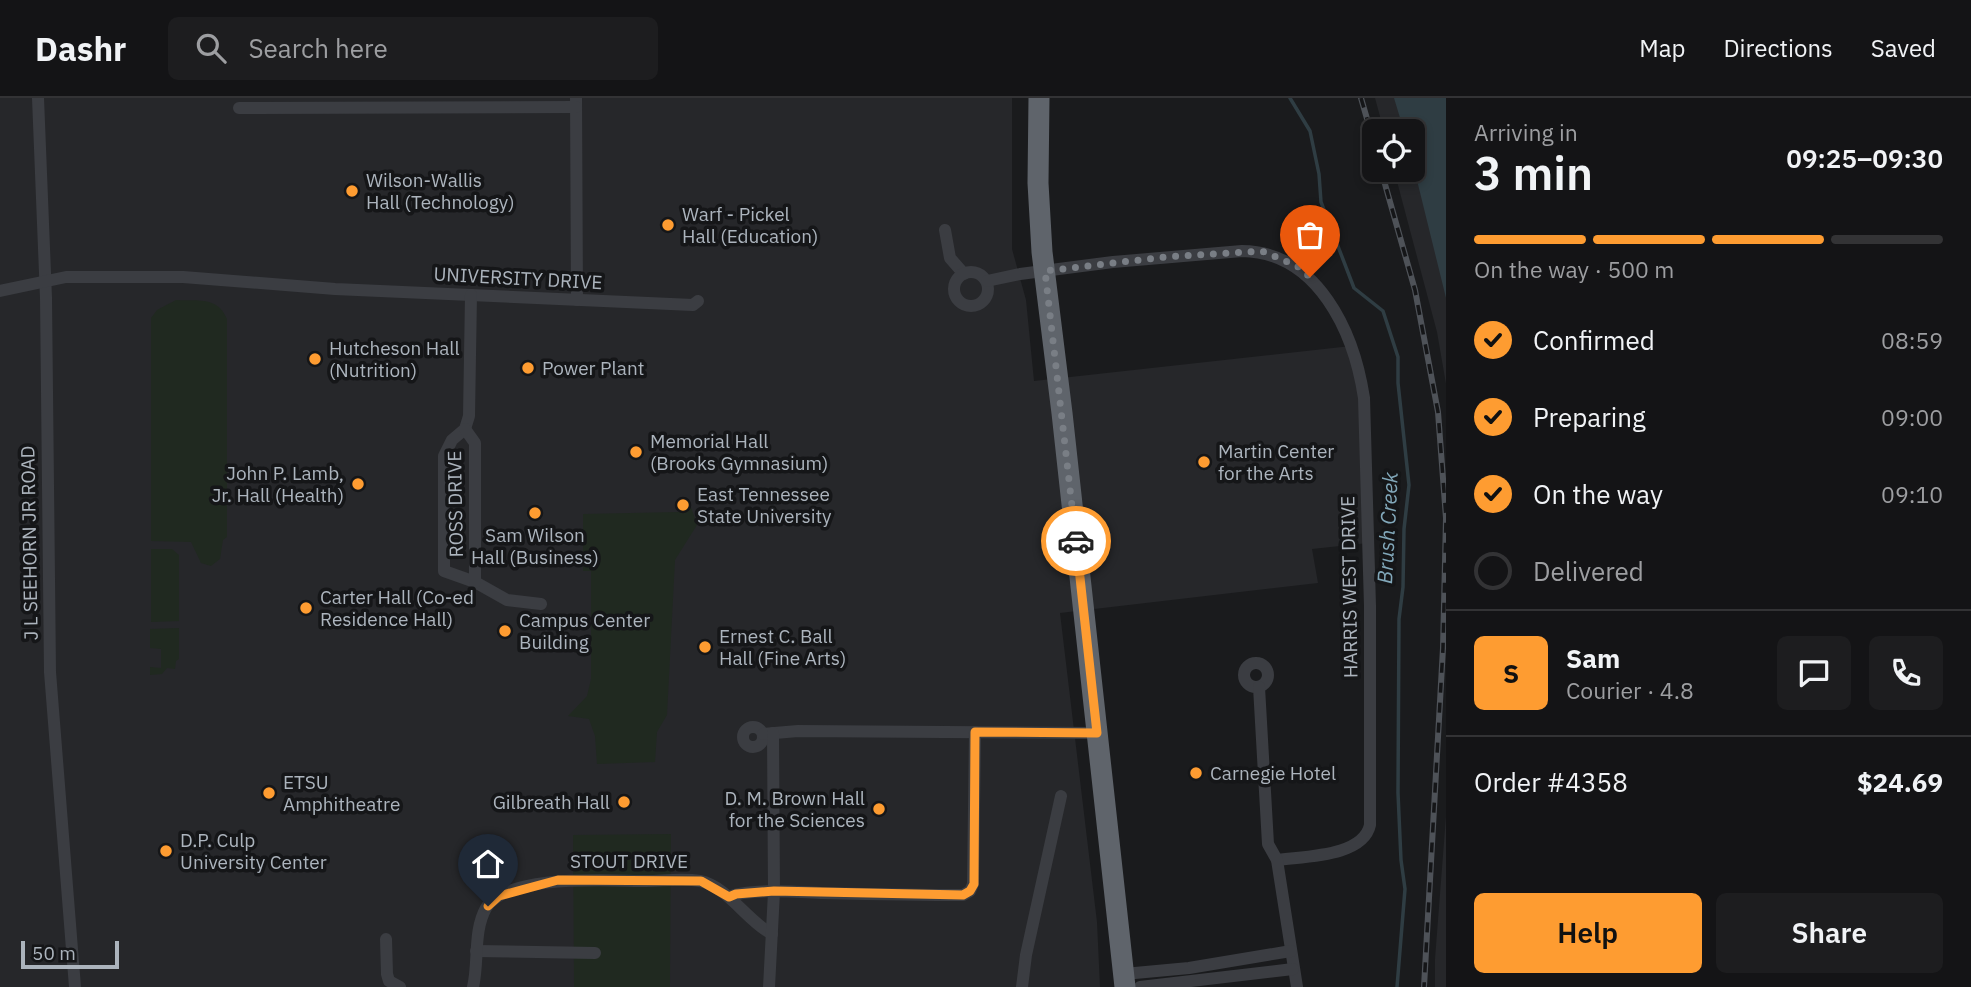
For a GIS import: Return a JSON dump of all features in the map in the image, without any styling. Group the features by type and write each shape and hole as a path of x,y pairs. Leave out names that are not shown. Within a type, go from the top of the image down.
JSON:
{"highway":[{"path":"1039,98 1038,183 1045,271 1097,733 1130,983"}],"street":[{"name":"J L SEEHORN JR ROAD","path":"38,98 44,281 50,672 75,987"},
{"path":"239,108 576,102 577,300"},
{"path":"945,230 950,258 964,274"},
{"name":"HARRIS WEST DRIVE","path":"986,281 1165,257 1262,251 1297,266 1310,277 1351,346 1360,372 1366,422 1370,606 1370,825 1365,838 1353,848 1277,860"},
{"path":"964,274 979,274 986,281 988,293 977,305 965,305 957,298 954,287 959,277 964,274"},
{"name":"UNIVERSITY DRIVE","path":"44,281 66,276 183,277 335,289 693,304 698,301"},
{"path":"0,291 23,288 44,281"},
{"name":"ROSS DRIVE","path":"471,295 469,416 465,429 452,440 444,456 444,571 475,582 507,600 541,604"},
{"name":"ROSS DRIVE","path":"465,429 475,443 475,582"},
{"path":"1259,687 1268,844 1277,860 1297,987"},
{"path":"768,734 758,746 749,746 743,740 744,731 752,726 768,734 1097,733"},
{"path":"729,897 774,891 963,895 970,891 974,884 975,732"},
{"path":"768,734 774,891 769,987"},
{"path":"1022,987 1026,955 1061,796"},
{"name":"STOUT DRIVE","path":"473,987 482,917 488,906 499,896 558,880 701,881 729,897 772,934"},
{"path":"386,939 389,981 400,987"},
{"path":"476,951 595,953"},
{"path":"1130,983 1189,968 1291,951"},
{"path":"1130,983 1293,970"}],"shaded area":[{"name":"East Tennessee State University","path":"0,98 1012,98 1012,249 1026,300 1034,381 1351,346 1360,372 1368,543 1312,549 1318,583 1060,613 1097,922 1100,987 0,987"},
{"path":"1375,98 1446,98 1446,384 1437,332 1397,182 1425,182 1425,119 1381,119"},
{"path":"1394,98 1446,98 1446,298 1417,182 1425,182 1425,119 1400,119"},
{"path":"176,300 212,303 218,306 227,319 227,537 223,540 220,559 211,566 201,563 191,542 151,541 151,318 157,310"},
{"path":"686,503 690,504 697,525 675,560 667,715 657,732 655,762 597,764 595,736 589,719 568,716 587,696 591,679 591,571 583,571 583,514 678,512"},
{"path":"151,549 172,549 179,555 179,621 151,622"},
{"path":"179,628 179,659 175,669 167,668 162,674 150,675 150,667 161,668 161,649 150,648 150,629"},
{"path":"1446,816 1446,987 1435,987 1435,959"},
{"path":"671,834 670,987 574,987 573,835"}],"waterway":[{"name":"Brush Creek","path":"1290,98 1310,131 1319,174 1321,202 1354,288 1383,311 1398,357 1398,383 1409,485 1399,619 1398,793 1405,889 1397,987"}],"railway":[{"path":"1361,98 1367,119"},
{"path":"1384,182 1415,290 1438,412 1446,518 1443,648 1424,987"}],"way so far":[{"path":"1076,541 1045,271 1165,257 1262,251 1297,266 1310,277"}],"place":[{"name":"Wilson-Wallis Hall (Technology)","path":"352,191"},
{"name":"Warf - Pickel Hall (Education)","path":"668,225"},
{"name":"Hutcheson Hall (Nutrition)","path":"315,359"},
{"name":"Power Plant","path":"528,368"},
{"name":"Memorial Hall (Brooks Gymnasium)","path":"636,452"},
{"name":"Martin Center for the Arts","path":"1204,462"},
{"name":"John P. Lamb, Jr. Hall (Health)","path":"358,484"},
{"name":"East Tennessee State University","path":"683,505"},
{"name":"Sam Wilson Hall (Business)","path":"535,513"},
{"name":"Carter Hall (Co-ed Residence Hall)","path":"306,608"},
{"name":"Campus Center Building","path":"505,631"},
{"name":"Ernest C. Ball Hall (Fine Arts)","path":"705,647"},
{"name":"Carnegie Hotel","path":"1196,773"},
{"name":"ETSU Amphitheatre","path":"269,793"},
{"name":"Gilbreath Hall","path":"624,802"},
{"name":"D. M. Brown Hall for the Sciences","path":"879,809"},
{"name":"D.P. Culp University Center","path":"166,851"}],"route":[{"path":"488,906 499,896 515,890 558,880 701,881 729,897 774,891 963,895 970,891 974,884 975,732 1097,733 1076,541"}]}
